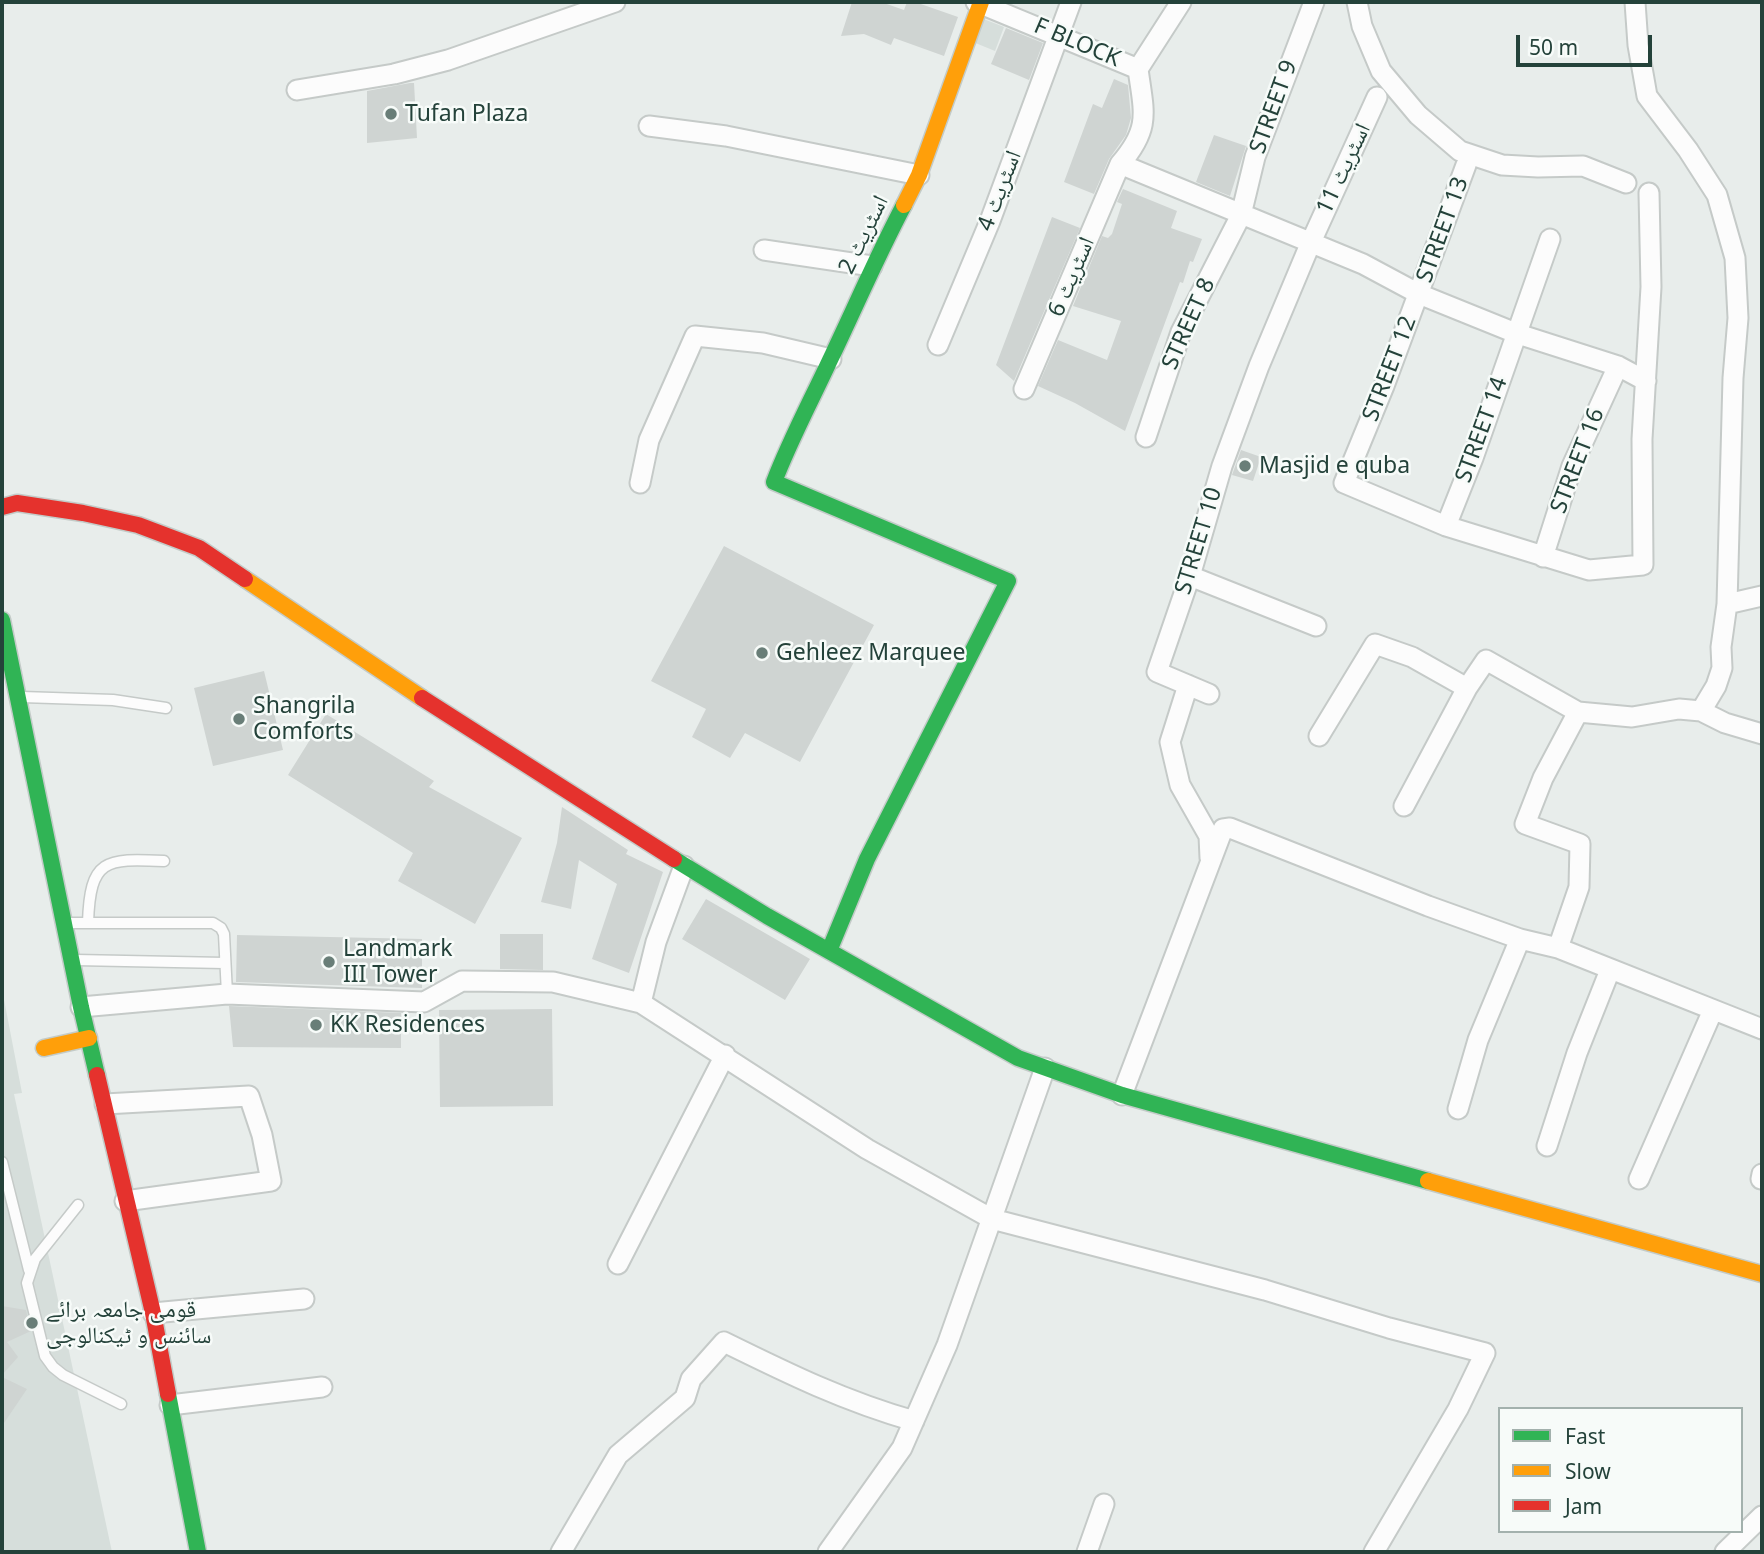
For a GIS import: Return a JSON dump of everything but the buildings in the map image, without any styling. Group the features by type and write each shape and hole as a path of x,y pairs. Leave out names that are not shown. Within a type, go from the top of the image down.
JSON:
{"street":[{"path":"297,90 394,74 448,60 615,2"},
{"name":"F BLOCK","path":"979,2 1138,69"},
{"name":"اسٹریٹ 2","path":"829,951 867,859 1009,581 774,482 786,450 831,359 872,266 919,175 979,2"},
{"name":"اسٹریٹ 4","path":"938,345 990,221 1071,2"},
{"path":"1138,69 1181,2"},
{"name":"STREET 9","path":"1241,215 1255,157 1314,2"},
{"path":"1357,2 1362,26 1381,71 1419,114 1460,151 1502,165 1583,166 1626,183"},
{"path":"1635,2 1638,44 1647,96 1688,150 1717,195 1735,258 1738,318 1733,378 1727,604 1721,667 1716,686 1701,712"},
{"name":"اسٹریٹ 6","path":"1024,389 1120,164 1136,146 1145,118 1138,69"},
{"name":"اسٹریٹ 11","path":"1311,242 1377,97"},
{"path":"649,126 726,136 919,175"},
{"path":"1120,164 1363,264 1419,294 1518,334 1618,366 1646,381"},
{"name":"STREET 13","path":"1419,294 1466,165"},
{"path":"1446,526 1589,570 1643,565 1642,439 1651,287 1649,193"},
{"name":"STREET 8","path":"1146,437 1181,332 1241,215"},
{"name":"STREET 14","path":"1446,526 1518,334 1550,239"},
{"name":"STREET 10","path":"1209,694 1157,672 1190,576 1222,466 1259,366 1311,242"},
{"path":"764,250 872,266"},
{"name":"STREET 12","path":"1419,294 1344,484 1446,526"},
{"path":"640,484 649,440 695,336 764,343 831,359"},
{"name":"STREET 16","path":"1543,557 1572,466 1618,366"},
{"path":"2,507 17,503 110,519 138,525 199,548 424,699 684,866 1018,1058 1122,1095 1762,1274"},
{"path":"1190,576 1316,626"},
{"path":"1727,604 1762,596"},
{"path":"2,620 81,1007 153,1313 198,1552"},
{"path":"1319,736 1375,644 1412,657 1467,688"},
{"path":"1404,806 1467,688 1486,660 1578,712 1632,717 1679,709 1701,712 1725,723 1762,734"},
{"path":"1188,685 1170,742 1180,786 1209,836 1210,865"},
{"path":"1558,948 1579,887 1580,844 1525,824 1543,778 1578,712"},
{"path":"1122,1095 1223,830 1230,828 1428,906 1520,939 1558,948 1762,1029"},
{"path":"641,1003 656,942 684,866"},
{"path":"1458,1110 1478,1040 1520,939"},
{"path":"1547,1146 1577,1053 1610,970"},
{"path":"81,1007 227,994 424,1002 463,981 553,982 641,1003 867,1149 992,1219 1265,1290 1389,1328 1485,1353 1458,1409 1374,1552"},
{"path":"1639,1179 1713,1010"},
{"path":"44,1048 89,1038"},
{"path":"618,1264 724,1055"},
{"path":"828,1552 902,1448 915,1421 947,1345 1045,1068"},
{"path":"105,1104 249,1096 262,1135 271,1181 125,1201"},
{"path":"153,1313 304,1299"},
{"path":"561,1552 618,1455 685,1398 691,1379 724,1342 824,1391 915,1421"},
{"path":"170,1405 322,1387"},
{"path":"1087,1552 1104,1504"},
{"path":"1725,1552 1762,1516"}],"lane":[{"path":"18,697 113,700 166,708"},
{"path":"88,923 89,892 97,874 105,866 117,861 164,861"},
{"path":"64,923 213,923 221,928 224,934 227,994"},
{"path":"72,960 224,963"},
{"path":"2,1162 29,1271"},
{"path":"78,1205 35,1259 27,1283 45,1356 49,1362 63,1375 121,1404"}],"shaded area":[{"path":"981,18 1004,27 995,51 973,42"},
{"name":"قومی جامعہ برائے سائنس و ٹیکنالوجی","path":"2,989 22,1093 14,1094 112,1552 2,1552"}],"traffic: fast":[{"path":"829,951 867,859 1008,581 774,482 904,205"},
{"path":"2,620 97,1075"},
{"path":"674,859 767,916 1018,1058 1122,1095 1428,1181"},
{"path":"168,1394 198,1552"}],"traffic: slow":[{"path":"904,205 919,175 981,2"},
{"path":"245,579 422,698"},
{"path":"44,1048 89,1038"},
{"path":"1428,1181 1762,1274"}],"traffic: jam":[{"path":"2,507 17,503 138,525 199,548 245,579"},
{"path":"422,698 674,859"},
{"path":"97,1075 153,1313 168,1394"}],"place":[{"name":"Tufan Plaza","path":"391,114"},
{"name":"Masjid e quba","path":"1245,466"},
{"name":"Gehleez Marquee","path":"762,653"},
{"name":"Shangrila Comforts","path":"239,719"},
{"name":"Landmark III Tower","path":"329,962"},
{"name":"KK Residences","path":"316,1025"},
{"name":"قومی جامعہ برائے سائنس و ٹیکنالوجی","path":"32,1323"}]}
